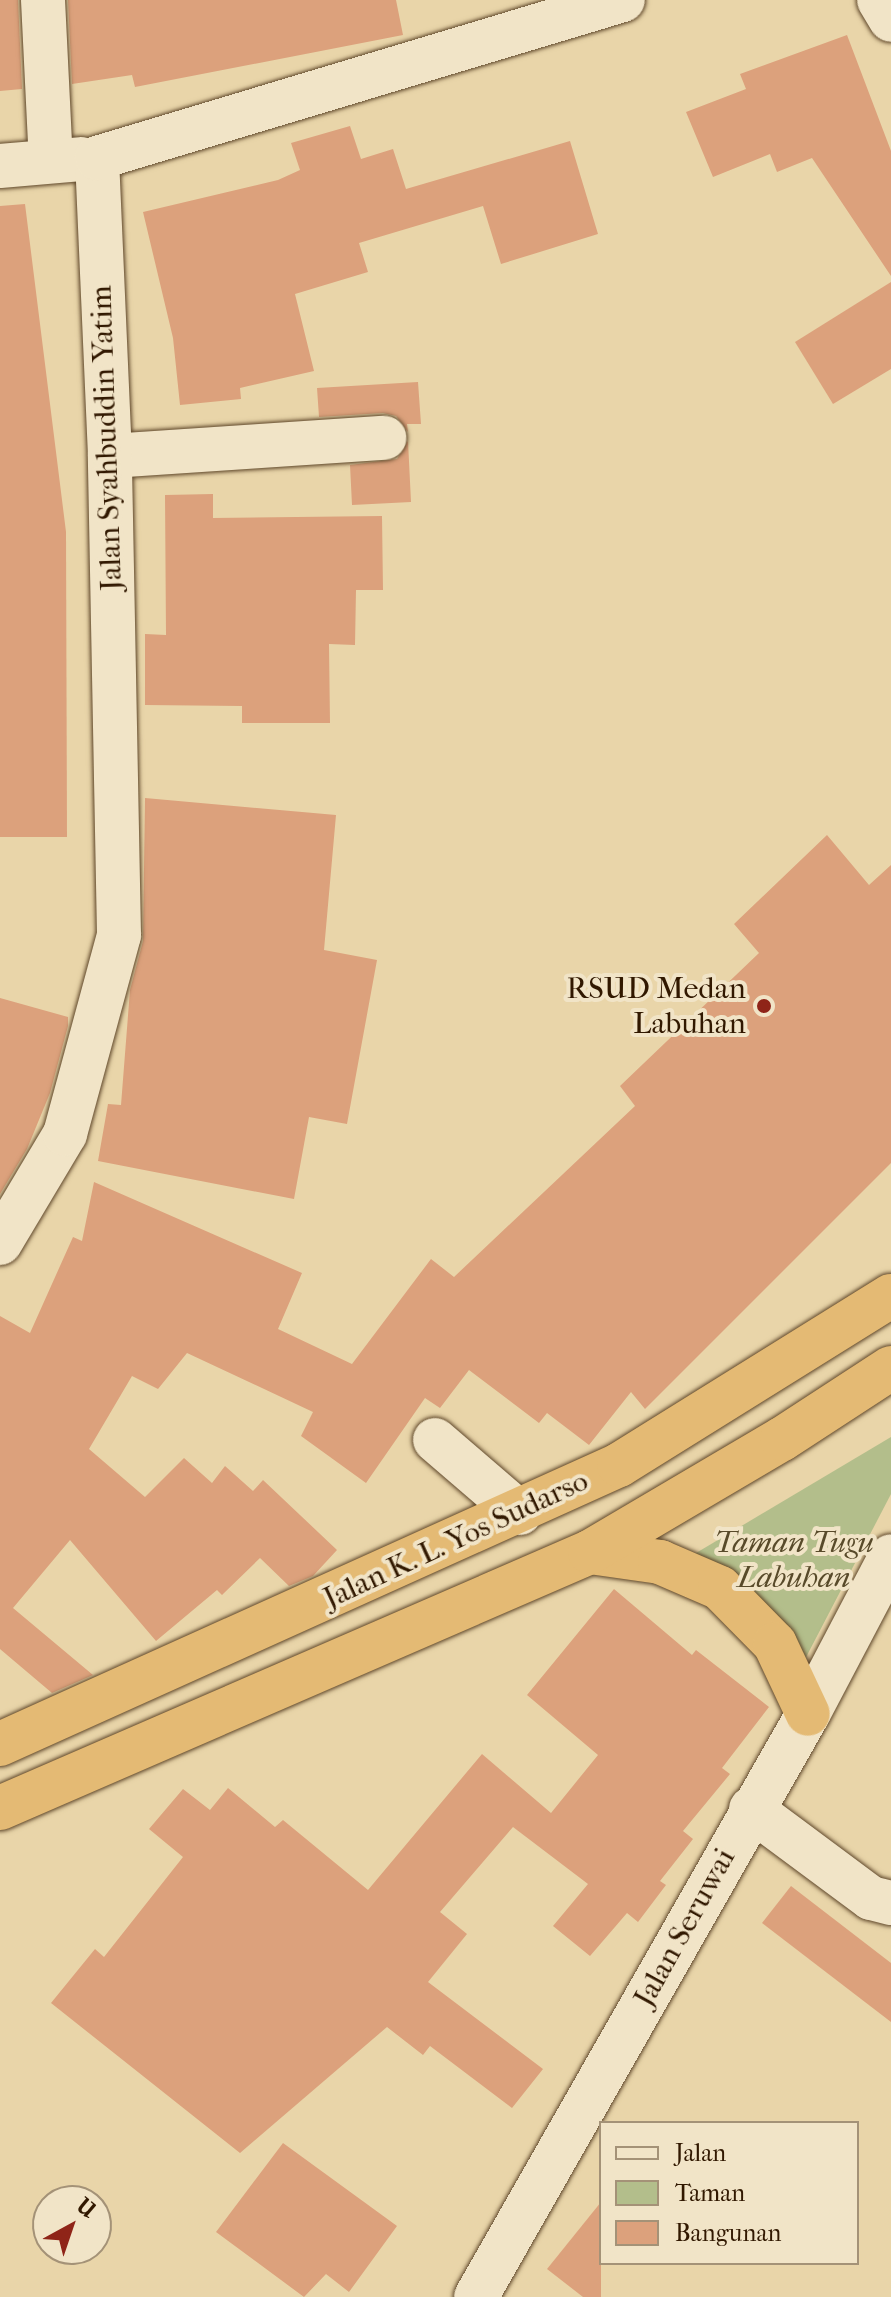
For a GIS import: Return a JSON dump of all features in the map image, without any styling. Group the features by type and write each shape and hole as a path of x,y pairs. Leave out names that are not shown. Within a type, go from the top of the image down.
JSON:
{"highway":[{"name":"Jalan K. L. Yos Sudarso","path":"0,1744 520,1513 619,1465 891,1296"},
{"name":"Jalan K. L. Yos Sudarso","path":"0,1808 590,1552 782,1439 891,1368"},
{"path":"590,1552 660,1562 720,1588 775,1644 808,1714"}],"street":[{"path":"43,0 51,161"},
{"path":"879,0 891,20"},
{"path":"0,166 97,158 609,2"},
{"name":"Jalan Syahbuddin Yatim","path":"0,1243 65,1134 119,935 110,456 97,158"},
{"path":"110,456 384,438"},
{"path":"435,1440 520,1513"},
{"name":"Jalan Seruwai","path":"476,2297 751,1809 808,1714 891,1556"},
{"path":"751,1809 871,1898 891,1903"}],"green space":[{"name":"Taman Tugu Labuhan","path":"891,1437 891,1494 803,1663 691,1556"}],"building":[{"path":"0,0 18,0 22,89 0,91"},
{"path":"68,0 396,0 403,35 135,87 132,75 72,84"},
{"path":"847,35 891,151 891,276 812,158 777,172 770,154 713,177 686,112 746,89 740,74"},
{"path":"350,126 361,159 393,149 406,189 570,141 598,234 501,264 483,206 359,243 368,272 295,294 314,371 240,388 241,399 180,405 173,338 143,212 278,180 300,170 291,143"},
{"path":"25,204 66,532 67,837 0,837 0,206"},
{"path":"891,282 891,369 833,404 795,342"},
{"path":"418,382 421,424 407,424 408,432 396,416 383,413 319,417 317,388"},
{"path":"408,441 411,502 352,505 350,465 397,459"},
{"path":"213,494 213,518 382,516 383,590 356,590 355,645 329,644 330,723 242,723 242,706 145,705 145,634 166,635 165,495"},
{"path":"145,798 336,815 324,950 377,960 347,1124 309,1117 294,1199 98,1161 108,1104 121,1105 130,990 143,941"},
{"path":"827,835 869,885 891,865 891,1163 645,1409 631,1392 589,1445 547,1413 539,1423 469,1370 440,1408 425,1398 366,1483 301,1436 313,1412 187,1353 158,1389 132,1376 89,1449 145,1497 184,1458 212,1483 225,1466 253,1491 263,1480 337,1550 313,1576 289,1586 260,1558 222,1595 217,1590 156,1641 70,1540 13,1608 93,1675 52,1693 0,1649 0,1316 30,1333 73,1237 82,1241 94,1182 302,1273 278,1329 352,1364 431,1259 454,1277 635,1106 620,1086 759,953 734,924"},
{"path":"0,998 68,1017 68,1026 50,1093 27,1149 0,1194"},
{"path":"614,1589 692,1655 696,1650 769,1707 722,1768 730,1774 683,1831 693,1839 660,1881 666,1885 638,1922 627,1913 590,1956 553,1926 588,1884 513,1827 440,1912 467,1934 428,1982 543,2069 512,2108 430,2046 423,2055 387,2027 240,2153 51,2003 95,1949 104,1957 183,1857 149,1829 183,1789 210,1810 228,1788 275,1827 283,1820 368,1890 482,1754 551,1813 598,1755 527,1695"},
{"path":"791,1886 891,1963 891,2022 762,1923"},
{"path":"283,2143 397,2226 349,2292 326,2274 304,2297 216,2232"},
{"path":"599,2204 601,2297 583,2297 547,2269"}],"place":[{"name":"RSUD Medan Labuhan","path":"764,1006"}]}
